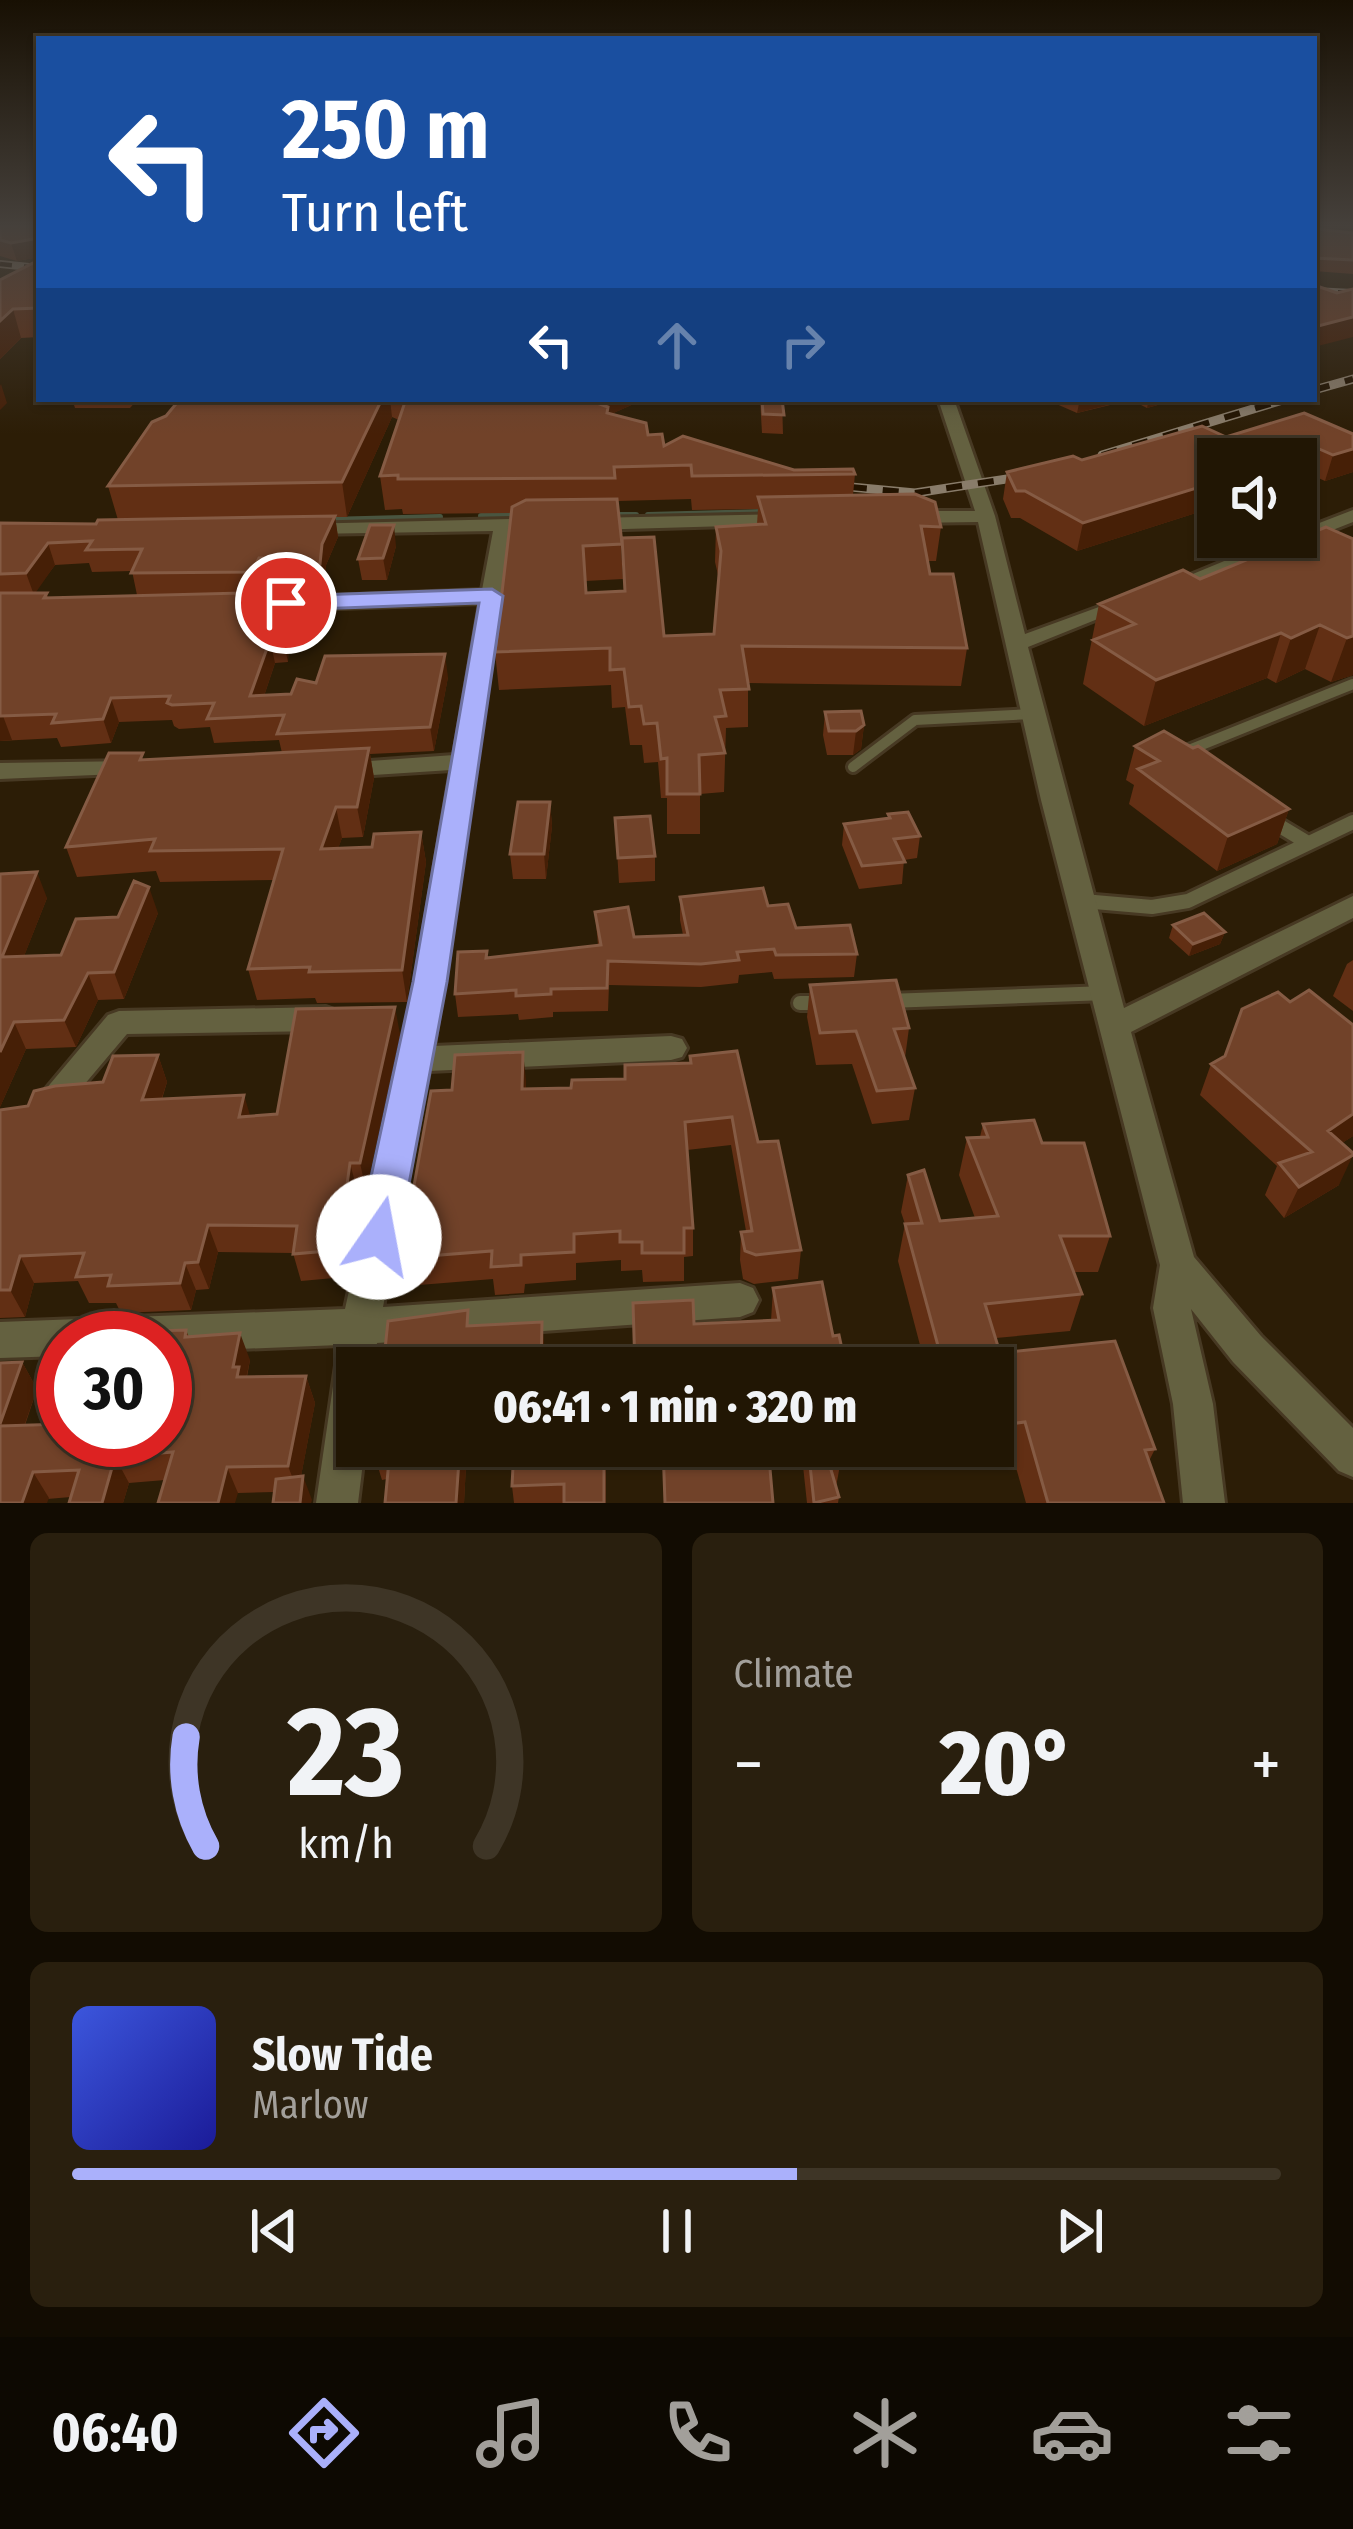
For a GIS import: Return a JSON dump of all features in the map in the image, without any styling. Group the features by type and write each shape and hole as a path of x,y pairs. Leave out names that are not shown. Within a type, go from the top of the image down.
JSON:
{"street":[{"path":"947,402 986,516 1032,714 1178,1265 1172,1308 1193,1404 1204,1503"},
{"path":"897,518 986,516"},
{"path":"1015,645 1353,516"},
{"path":"292,528 808,519"},
{"path":"337,1503 360,1325 415,1059 412,1017 465,762 503,525"},
{"path":"222,605 492,596"},
{"path":"323,770 465,762"},
{"path":"0,771 163,767"},
{"path":"1118,1025 1353,906"},
{"path":"51,1102 119,1023 354,1018"},
{"path":"415,1059 671,1048"},
{"path":"1178,1265 1247,1348 1353,1457"},
{"path":"0,1340 360,1325 740,1300"}],"lane":[{"path":"1184,765 1181,753 1353,684"},
{"path":"853,767 916,720 1032,714"},
{"path":"1255,810 1308,844"},
{"path":"1082,901 1152,907 1188,901 1353,822"},
{"path":"871,1001 1108,993"},
{"path":"800,1003 847,1002"}],"building":[{"path":"0,294 36,294 36,308 13,309 0,321"},
{"path":"1317,294 1353,294 1353,317 1317,326"},
{"path":"178,402 381,402 342,482 108,486 152,422 166,416"},
{"path":"405,402 594,402 608,407 607,413 646,423 648,435 662,434 664,446 683,436 794,470 853,469 855,474 692,476 691,465 614,467 615,478 380,476"},
{"path":"762,402 782,402 784,415 763,414"},
{"path":"1304,413 1353,434 1353,449 1333,455 1317,448 1317,438 1197,438 1197,488 1083,523 1025,491 1016,491 1007,472 1073,456 1082,460 1202,426 1226,437"},
{"path":"915,494 935,502 941,527 921,526 930,574 953,574 967,648 742,646 749,689 720,690 726,716 715,717 725,753 699,755 700,794 667,794 667,758 661,759 657,723 644,724 641,706 629,707 624,669 610,670 610,648 495,652 512,507 526,500 617,499 622,544 583,546 586,593 625,591 622,538 654,537 664,636 714,634 721,551 716,527 766,524 758,497"},
{"path":"335,516 322,544 320,564 299,565 301,558 259,558 252,572 131,573 142,549 86,550 92,541 48,543 26,573 0,574 0,523"},
{"path":"370,525 394,525 383,558 358,559"},
{"path":"1326,527 1353,539 1353,636 1347,638 1320,625 1291,638 1281,633 1156,680 1093,640 1135,624 1099,604 1183,570 1200,579 1251,558 1317,558 1317,531"},
{"path":"0,593 47,593 44,598 241,593 238,600 285,595 283,639 270,640 250,696 291,694 297,679 316,683 325,656 445,654 430,727 277,734 284,715 207,719 214,703 172,705 167,703 170,696 111,698 103,719 52,723 56,714 0,716"},
{"path":"861,711 864,725 856,731 829,731 825,712"},
{"path":"1164,731 1193,748 1198,746 1289,809 1228,836 1138,769 1159,761 1135,746"},
{"path":"369,748 357,807 336,807 321,849 372,847 374,834 421,832 402,970 248,969 283,849 150,851 155,839 66,847 109,753 143,753 140,760"},
{"path":"518,802 550,802 544,854 510,854"},
{"path":"908,812 920,836 894,839 905,862 862,866 844,824"},
{"path":"650,816 655,856 618,858 615,818"},
{"path":"37,872 2,957 61,955 76,919 118,917 134,881 149,887 114,972 88,973 64,1020 14,1022 0,1052 0,874"},
{"path":"763,888 768,906 788,904 796,928 850,925 857,954 776,955 774,949 737,952 739,960 701,964 608,961 607,988 551,989 551,994 516,996 516,990 455,994 458,952 487,951 486,958 601,945 595,912 628,907 634,937 688,935 680,897"},
{"path":"1204,913 1225,932 1193,944 1173,925"},
{"path":"896,980 909,1028 894,1029 915,1088 877,1091 856,1031 820,1033 810,985"},
{"path":"1309,990 1353,1025 1353,1114 1328,1131 1353,1155 1299,1187 1279,1163 1312,1152 1211,1064 1225,1056 1242,1009 1278,992 1290,1002"},
{"path":"395,1007 360,1163 350,1163 338,1250 293,1254 297,1226 208,1225 198,1262 185,1263 180,1283 108,1286 111,1275 76,1277 84,1253 20,1256 10,1290 0,1290 0,1110 28,1106 34,1091 103,1082 113,1056 158,1055 142,1100 244,1095 239,1117 277,1114 296,1009"},
{"path":"737,1051 758,1142 778,1141 801,1250 756,1255 745,1251 741,1232 752,1231 732,1117 685,1122 693,1228 684,1228 684,1253 642,1253 642,1242 620,1242 620,1231 574,1234 574,1252 521,1255 521,1265 491,1267 492,1251 401,1258 431,1091 452,1090 455,1055 523,1052 522,1089 571,1088 572,1080 625,1079 625,1065 691,1063 690,1056"},
{"path":"1034,1120 1042,1143 1084,1143 1110,1236 1060,1236 1082,1294 985,1304 998,1347 938,1347 905,1224 922,1223 908,1175 924,1170 940,1221 998,1216 967,1138 988,1137 983,1124"},
{"path":"822,1282 833,1336 839,1335 842,1347 634,1347 633,1303 693,1300 694,1324 779,1320 773,1288"},
{"path":"468,1310 467,1326 542,1322 541,1347 385,1347 388,1321"},
{"path":"240,1333 233,1367 239,1367 237,1377 306,1376 288,1466 227,1467 218,1503 158,1503 169,1467 192,1467 192,1336"},
{"path":"1115,1341 1155,1449 1145,1450 1164,1503 1048,1503 1025,1422 1014,1423 1014,1352"},
{"path":"22,1362 0,1424 0,1363"},
{"path":"36,1425 36,1467 112,1467 102,1503 69,1503 79,1470 33,1472 22,1503 0,1503 0,1426"},
{"path":"388,1467 459,1467 456,1503 385,1503"},
{"path":"513,1467 604,1467 604,1503 564,1503 564,1484 512,1486"},
{"path":"664,1467 770,1467 773,1503 665,1503"},
{"path":"810,1467 830,1467 839,1497 814,1503"},
{"path":"303,1476 300,1503 273,1503 276,1479"}],"waterway":[{"path":"648,515 763,512"},
{"path":"613,515 636,515"},
{"path":"481,516 520,516"},
{"path":"327,520 440,517"}],"railway":[{"path":"1317,389 1353,379"},
{"path":"1102,455 1276,402"},
{"path":"819,484 915,493 1039,474"}],"route":[{"path":"286,603 492,596 430,982 379,1237"}]}
